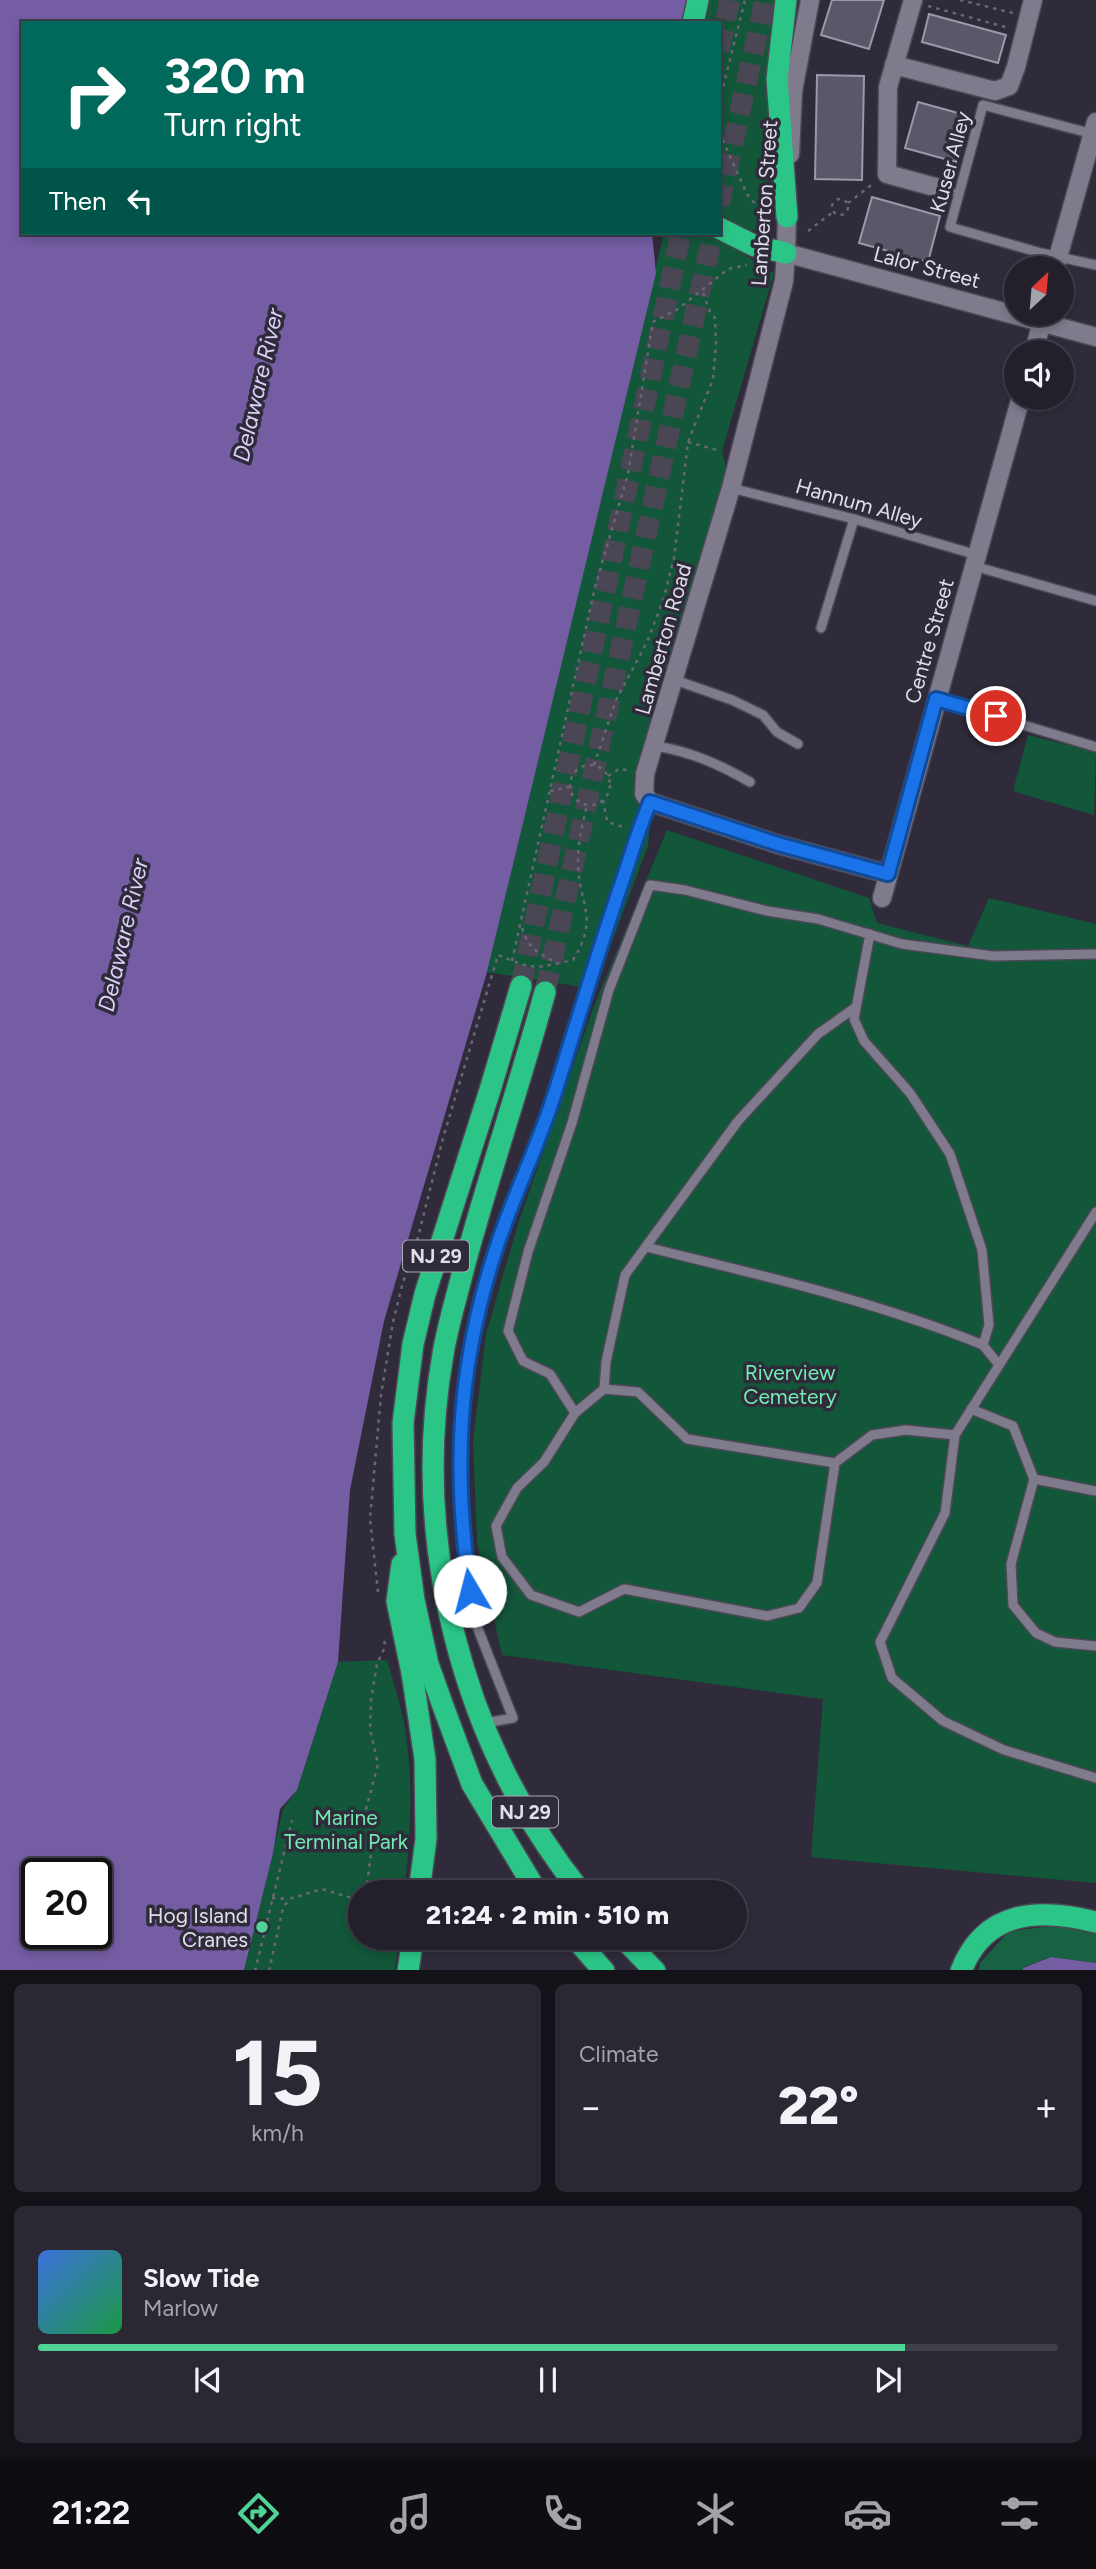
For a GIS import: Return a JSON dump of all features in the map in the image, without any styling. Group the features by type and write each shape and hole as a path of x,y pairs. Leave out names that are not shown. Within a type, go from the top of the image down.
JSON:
{"highway":[{"path":"693,21 698,0"},
{"path":"786,0 777,79 788,217"},
{"path":"721,229 755,246 786,253"},
{"name":"NJ 29","path":"521,986 425,1294 413,1344 403,1423 405,1534 414,1600 428,1664 472,1784 530,1880"},
{"name":"NJ 29","path":"545,992 481,1204 449,1324 438,1387 433,1441 433,1485 444,1593 483,1724 518,1800 556,1861 571,1880"},
{"path":"405,1534 397,1601 425,1759 426,1839 421,1880"},
{"path":"961,1970 974,1945 984,1935 1014,1918 1040,1913 1096,1922"},
{"path":"408,1970 411,1950"},
{"path":"586,1950 604,1970"},
{"path":"635,1950 655,1970"}],"street":[{"name":"Lamberton Street","path":"732,488 784,281 793,91 810,0"},
{"path":"894,65 995,91 1009,86 1033,0"},
{"path":"920,3 894,65 888,87 887,174 946,190"},
{"path":"1058,256 1094,128"},
{"name":"Lalor Street","path":"786,253 1004,307"},
{"name":"Lalor Street","path":"1067,326 1096,337"},
{"name":"Centre Street","path":"883,898 1017,410"},
{"name":"Lamberton Road","path":"649,806 644,793 645,774 656,746 732,488"},
{"path":"649,806 888,874"}],"lane":[{"name":"Kuser Alley","path":"1038,256 950,227 983,105 1094,128"},
{"path":"1074,263 1096,265"},
{"name":"Hannum Alley","path":"732,488 854,519 1096,601"},
{"path":"821,628 854,519"},
{"path":"675,680 732,700 763,715 777,732 797,744"},
{"path":"936,699 1096,747"},
{"path":"656,746 711,760 750,782"},
{"path":"483,1724 513,1718 478,1629 463,1544 458,1466 465,1373 472,1335 496,1248 548,1113 600,948 649,806"},
{"path":"575,1413 550,1374 523,1361 508,1331 528,1252 572,1123 609,990 650,885 685,890 767,911 818,919 902,944 993,956 1096,954"},
{"path":"870,934 854,1019 864,1041 910,1093 950,1154 982,1250 989,1325 983,1345"},
{"path":"604,1389 606,1362 625,1275 738,1121 818,1034 856,1007"},
{"path":"1096,1212 955,1434 945,1513 880,1642 892,1678 943,1721 1004,1750 1096,1778"},
{"path":"646,1247 756,1274 927,1322 983,1345 999,1365"},
{"path":"835,1463 687,1439 639,1392 604,1389 575,1413 544,1462 517,1488 496,1526 502,1557 531,1595 579,1612 624,1589 767,1616 799,1608 817,1583 835,1463 872,1435 906,1430 955,1434"},
{"path":"971,1409 1013,1426 1034,1479 1011,1564 1013,1605 1037,1633 1055,1642 1096,1646"},
{"path":"1034,1479 1096,1491"}],"path":[{"path":"721,95 745,0"},
{"path":"960,0 1016,14"},
{"path":"920,3 1012,29"},
{"path":"721,136 747,194 764,215"},
{"path":"847,203 876,181"},
{"path":"835,200 847,203 848,211 843,215 838,216 833,212 832,205 835,200"},
{"path":"808,231 833,212"},
{"path":"512,961 522,926 595,587 628,474 653,322 678,309 728,269 748,265"},
{"path":"594,765 616,701 647,642 663,601 674,558 688,442 713,379 715,360 715,318 702,290"},
{"path":"688,442 717,450"},
{"path":"603,800 587,804 576,799 570,787 572,775 576,770 594,765 608,776 610,789 603,800 607,821 618,826 637,824 649,806"},
{"path":"608,776 619,769 635,771"},
{"path":"550,791 570,787"},
{"path":"377,1592 370,1519 382,1395 393,1322 403,1282 415,1249 443,1138 498,955 532,968 550,967 573,960 582,946 588,918 578,859 587,804"},
{"path":"522,926 528,944 557,963"},
{"path":"368,1880 373,1838 365,1817 378,1764 370,1729 371,1700 377,1664 385,1647 383,1633"},
{"path":"256,1970 292,1821"},
{"path":"272,1898 289,1899 322,1889 348,1896"},
{"path":"269,1970 283,1908 289,1899"}],"green space":[{"path":"708,0 780,0 769,88 774,210 766,225 760,229 741,229 721,218 721,21 702,21"},
{"path":"664,235 713,235 774,273 722,451 731,488 656,746 648,846 594,989 487,972"},
{"path":"1028,735 1096,752 1094,815 1013,791"},
{"name":"Riverview Cemetery","path":"667,830 869,898 877,923 968,946 989,898 1096,924 1096,1883 811,1857 823,1699 502,1655 477,1542 473,1442 486,1334 519,1221 594,1006"},
{"name":"Marine Terminal Park","path":"387,1660 402,1715 409,1765 410,1829 405,1880 348,1880 348,1950 397,1950 395,1970 244,1970 283,1809 297,1790 338,1662"},
{"path":"1070,1924 1096,1933 1096,1963 1051,1957 1024,1967 1023,1970 979,1970 980,1963 1009,1931"}],"water":[{"name":"Delaware River","path":"0,0 689,0 684,21 21,21 21,235 652,235 656,273 487,972 384,1321 350,1490 338,1662 297,1790 280,1809 273,1853 244,1970 0,1970"},
{"path":"1051,1957 1096,1963 1096,1970 1023,1970"}],"building":[{"path":"832,0 884,0 869,49 821,35"},
{"path":"929,14 1006,35 998,63 922,42"},
{"path":"817,75 864,76 862,180 815,179"},
{"path":"918,102 969,116 956,162 905,148"},
{"path":"872,197 940,216 928,262 859,243"}],"tunnel":[{"path":"721,41 730,0"},
{"path":"721,196 765,0"},
{"path":"521,986 681,235"},
{"path":"545,992 713,235"}],"place":[{"name":"Hog Island Cranes","path":"262,1927"}],"route":[{"path":"470,1591 463,1544 458,1466 465,1373 478,1308 496,1248 558,1085 600,948 650,802 778,844 888,874 936,699 996,716"}]}
